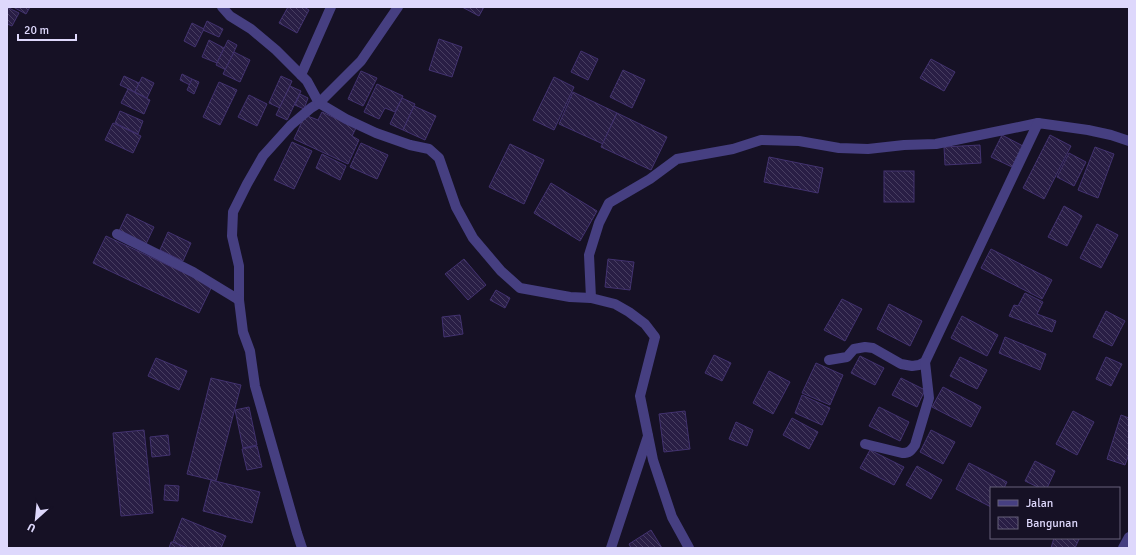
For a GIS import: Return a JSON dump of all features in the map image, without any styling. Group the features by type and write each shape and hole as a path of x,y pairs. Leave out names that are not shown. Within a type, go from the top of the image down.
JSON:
{"street":[{"path":"222,7 230,16 251,29 276,50 307,81 319,103 346,119 376,133 410,145 429,149 439,158 456,207 473,238 501,271 520,288 570,297 591,298 615,304 645,324 655,336 640,396 653,460 672,517 689,548"},
{"path":"301,75 331,7"},
{"path":"302,548 255,386 250,351 243,332 239,300 239,266 232,236 233,212 263,156 291,125 319,103 361,61 398,7"},
{"path":"591,298 588,255 599,223 609,203 650,178 677,159 733,149 761,140 800,141 839,148 868,149 904,145 936,144 1038,123 1088,130 1129,141"},
{"path":"865,444 902,453 907,453 912,450 915,445 928,398 925,362 1038,123"},
{"path":"117,234 193,272 239,300"},
{"path":"830,360 847,357 854,349 865,347 873,348 901,364 912,366 925,362"},
{"path":"611,548 648,436"},
{"path":"1123,548 1129,537"}],"building":[{"path":"7,7 19,13 12,26 7,24"},
{"path":"13,7 30,7 26,14"},
{"path":"288,7 304,7 309,10 297,33 279,23"},
{"path":"462,7 484,7 479,16"},
{"path":"207,21 223,29 219,37 203,30"},
{"path":"192,23 204,29 195,47 184,41"},
{"path":"439,39 462,47 452,77 429,70"},
{"path":"209,40 224,48 217,63 202,57"},
{"path":"228,40 237,45 226,70 216,65"},
{"path":"581,51 598,59 588,80 571,72"},
{"path":"234,52 250,60 240,82 223,74"},
{"path":"931,59 955,72 944,91 920,78"},
{"path":"623,70 645,80 632,108 610,97"},
{"path":"361,71 377,78 363,106 348,99"},
{"path":"182,74 192,79 190,85 180,80"},
{"path":"124,76 139,83 135,92 120,85"},
{"path":"281,76 292,81 280,108 269,103"},
{"path":"142,77 154,83 147,98 135,92"},
{"path":"554,77 574,87 554,130 533,120"},
{"path":"192,79 199,82 194,94 187,90"},
{"path":"219,82 237,90 220,125 203,117"},
{"path":"377,84 403,96 395,112 385,108 379,119 364,112"},
{"path":"290,86 301,91 287,120 276,115"},
{"path":"128,89 150,100 144,114 121,103"},
{"path":"573,92 617,113 603,144 559,124"},
{"path":"300,94 308,98 304,109 295,105"},
{"path":"249,95 267,104 257,126 238,117"},
{"path":"402,98 415,104 403,130 390,124"},
{"path":"414,106 436,116 425,140 403,130"},
{"path":"120,111 143,121 138,134 115,123"},
{"path":"322,112 356,128 352,136 359,140 348,164 294,139 305,115 318,120"},
{"path":"617,113 667,137 651,170 601,147"},
{"path":"113,123 141,136 133,153 105,140"},
{"path":"1002,135 1023,146 1012,167 991,157"},
{"path":"1050,135 1071,146 1044,199 1023,188"},
{"path":"292,142 312,151 294,189 274,180"},
{"path":"361,143 388,155 377,179 350,167"},
{"path":"510,144 544,160 524,204 489,187"},
{"path":"980,145 981,163 945,165 944,147"},
{"path":"1095,147 1114,154 1098,198 1078,190"},
{"path":"1069,153 1086,162 1074,186 1057,177"},
{"path":"322,154 346,166 340,180 316,168"},
{"path":"769,157 823,168 818,193 764,182"},
{"path":"884,171 914,171 914,202 884,202"},
{"path":"551,183 597,211 580,241 534,213"},
{"path":"1064,206 1082,216 1067,246 1048,237"},
{"path":"127,214 154,227 146,244 119,231"},
{"path":"1097,224 1118,235 1101,268 1080,258"},
{"path":"168,232 191,243 183,261 160,250"},
{"path":"106,236 212,286 199,313 93,263"},
{"path":"991,249 1052,280 1042,299 981,268"},
{"path":"464,259 486,285 468,300 445,274"},
{"path":"608,259 634,262 630,290 605,287"},
{"path":"496,290 510,298 505,308 490,300"},
{"path":"1025,293 1043,302 1037,314 1056,321 1052,332 1009,316 1014,305 1018,306"},
{"path":"842,299 862,309 845,341 824,330"},
{"path":"889,304 922,321 910,346 877,329"},
{"path":"1106,311 1125,321 1112,346 1093,337"},
{"path":"460,315 463,334 444,337 442,317"},
{"path":"962,316 998,335 987,356 951,338"},
{"path":"1005,337 1046,354 1040,370 999,353"},
{"path":"714,355 731,363 722,381 705,373"},
{"path":"860,356 884,368 875,385 851,373"},
{"path":"960,357 987,370 977,389 950,376"},
{"path":"1106,357 1122,364 1111,386 1096,379"},
{"path":"156,358 187,371 179,390 148,376"},
{"path":"816,363 843,375 830,405 802,393"},
{"path":"769,371 790,382 773,414 753,403"},
{"path":"211,378 241,385 216,481 187,474"},
{"path":"901,378 925,390 917,407 892,395"},
{"path":"943,387 981,407 971,427 932,407"},
{"path":"802,395 830,408 822,425 795,413"},
{"path":"249,407 257,445 243,448 235,410"},
{"path":"879,407 909,422 900,441 869,426"},
{"path":"685,411 690,449 664,452 659,414"},
{"path":"1073,411 1094,422 1077,455 1056,444"},
{"path":"1121,415 1129,418 1129,454 1125,465 1107,459"},
{"path":"792,418 818,432 809,449 783,435"},
{"path":"736,422 753,430 747,446 729,439"},
{"path":"144,430 153,513 121,516 113,433"},
{"path":"931,430 955,442 943,464 920,452"},
{"path":"168,435 170,455 152,457 150,437"},
{"path":"257,446 262,467 247,470 242,449"},
{"path":"870,450 904,467 894,485 860,468"},
{"path":"1035,461 1055,471 1047,487 1038,487 1025,481"},
{"path":"969,463 1007,482 1004,487 990,487 990,506 956,489"},
{"path":"917,466 942,480 931,499 906,485"},
{"path":"211,480 260,492 252,523 203,511"},
{"path":"165,485 179,486 178,501 164,500"},
{"path":"182,518 226,536 221,548 187,548 173,542"},
{"path":"651,530 662,548 631,548 629,544"},
{"path":"1054,539 1079,539 1075,548 1051,548"},
{"path":"171,542 173,542 187,548 169,548"}]}
